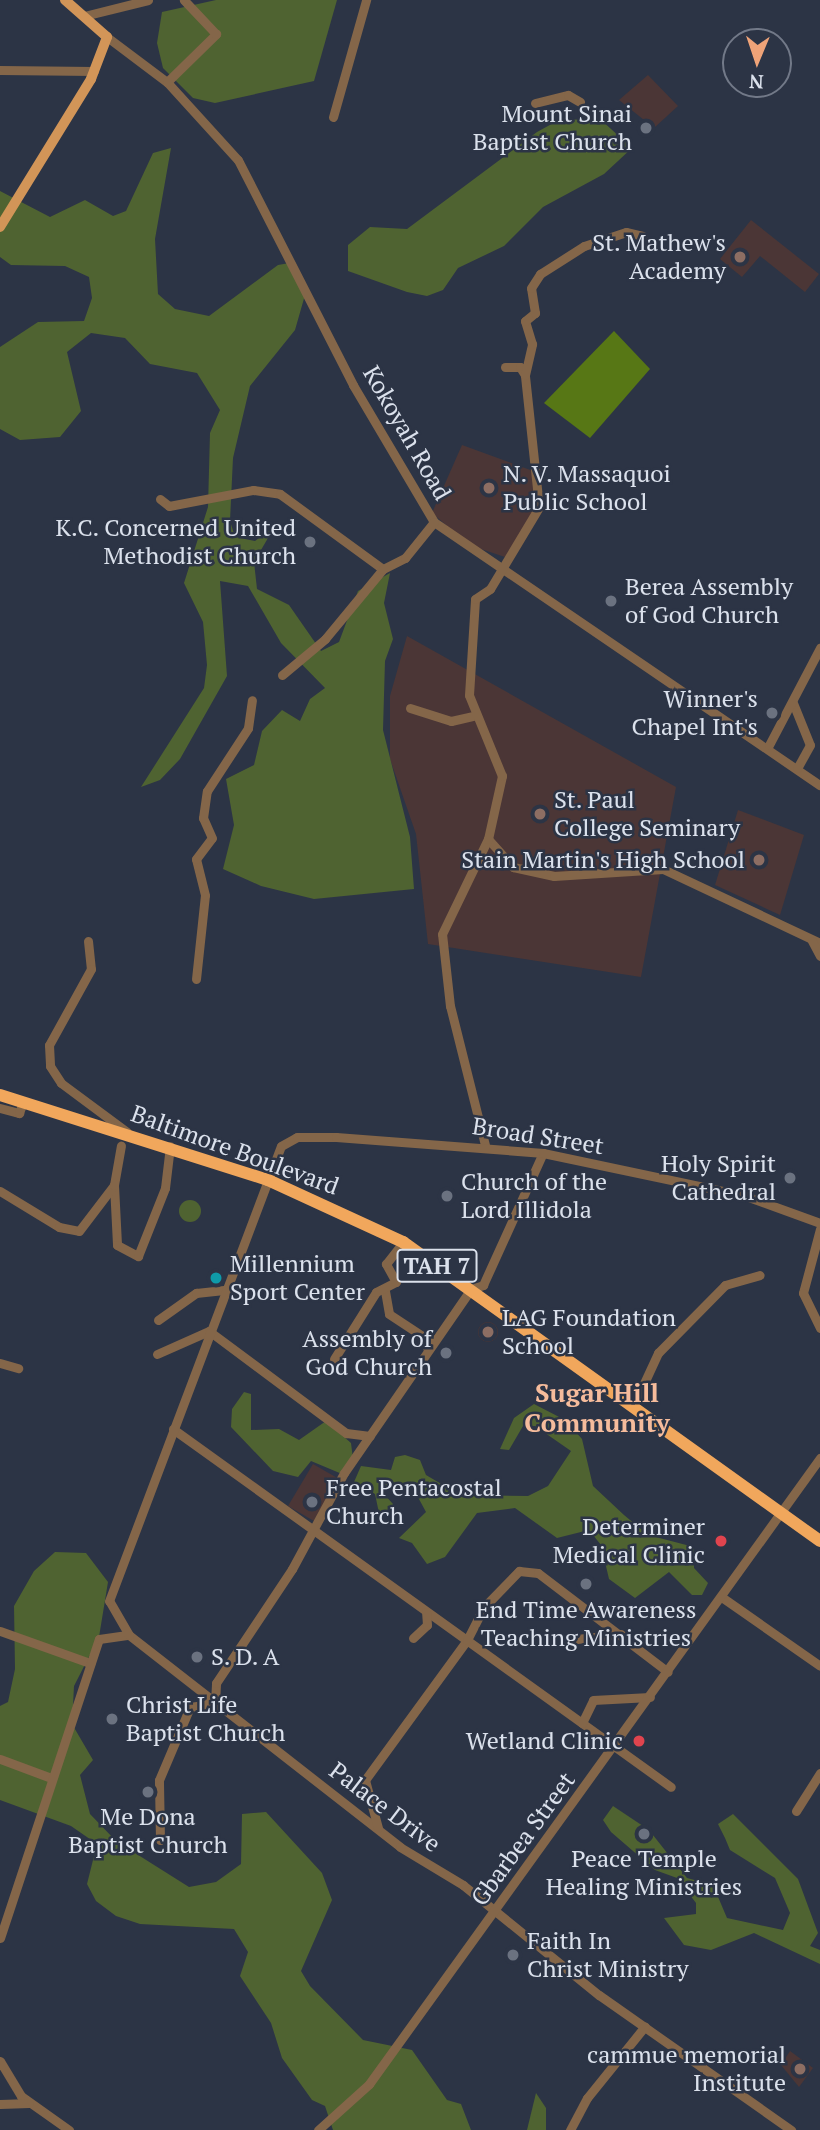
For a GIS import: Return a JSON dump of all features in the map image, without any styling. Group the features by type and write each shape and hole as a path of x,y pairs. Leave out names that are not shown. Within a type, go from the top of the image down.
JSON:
{"highway":[{"name":"Baltimore Boulevard","path":"0,1096 170,1146 268,1180 403,1242 633,1407 786,1512 820,1541"}],"main road":[{"name":"Kokoyah Road","path":"65,0 107,37"},
{"path":"0,227 94,71 107,37"}],"street":[{"path":"83,16 148,0"},
{"path":"167,82 216,34 184,0"},
{"path":"333,117 366,0"},
{"name":"Kokoyah Road","path":"107,37 167,82 238,160 353,385 434,522 501,570 769,745 820,785"},
{"path":"0,70 94,71"},
{"path":"534,103 568,95 580,102"},
{"path":"485,1145 450,1006 442,934 488,839 502,766 473,716 475,599 501,570 539,507 525,374 532,344 525,320 535,313 531,288 540,274 608,237 643,236"},
{"path":"505,367 520,367 525,374"},
{"path":"160,499 169,506 253,490 280,495 383,569"},
{"path":"282,675 326,639 383,569 405,558 434,522"},
{"path":"769,745 820,648"},
{"path":"196,979 205,895 196,859 212,838 204,818 206,791 248,729 252,700"},
{"path":"793,703 810,745 797,768"},
{"path":"410,708 451,721 473,716"},
{"path":"488,839 513,867 554,876 663,869 816,942 820,956"},
{"path":"88,941 91,969 49,1045 50,1066 61,1083 128,1133"},
{"path":"0,1108 19,1113 23,1102"},
{"name":"Broad Street","path":"129,1635 110,1601 209,1331 223,1308 224,1290 241,1263 281,1146 297,1137 485,1145 542,1153 743,1195 820,1223"},
{"path":"121,1146 114,1185 117,1245 138,1256 165,1188 170,1146"},
{"path":"359,1452 471,1289 483,1285 542,1153"},
{"path":"0,1191 60,1227 79,1230 99,1213 114,1185"},
{"path":"820,1229 803,1293 820,1328"},
{"path":"334,1359 376,1292 385,1290 397,1280 386,1264 403,1242"},
{"path":"633,1407 658,1353 725,1285 760,1275"},
{"path":"158,1320 196,1293 224,1290"},
{"path":"385,1290 393,1320 430,1341 418,1364"},
{"path":"157,1354 209,1331 346,1433 370,1435 216,1683 215,1703 190,1707 168,1753 159,1780 160,1840"},
{"path":"0,1363 18,1368"},
{"path":"173,1430 671,1787"},
{"name":"Gbarbea Street","path":"318,2130 369,2084 786,1512 820,1458"},
{"path":"378,1828 365,1780 467,1640 483,1608 519,1571 538,1573 668,1672"},
{"path":"723,1598 820,1666"},
{"path":"413,1638 427,1625 426,1612"},
{"path":"0,1631 90,1663"},
{"path":"577,1639 621,1634"},
{"path":"0,1938 37,1838 38,1812 99,1639 129,1635"},
{"name":"Palace Drive","path":"129,1635 378,1828 463,1885 494,1914 791,2130"},
{"path":"582,1723 593,1700 650,1697"},
{"path":"0,1759 51,1778"},
{"path":"796,1811 820,1773"},
{"path":"570,2130 587,2098 645,2026"},
{"path":"0,2061 29,2103 69,2130"},
{"path":"0,2104 29,2103"}],"shaded area":[{"path":"648,75 678,106 654,128 619,100"},
{"name":"St. Mathew's Academy","path":"751,220 819,274 805,292 760,256 742,277 720,259"},
{"name":"N. V. Massaquoi Public School","path":"462,445 533,471 538,505 508,558 469,545 432,513"},
{"name":"St. Paul College Seminary","path":"407,636 676,787 641,977 428,944 416,834 390,759 390,696"},
{"name":"Stain Martin's High School","path":"738,810 804,835 780,915 715,885"},
{"name":"LAG Foundation School","path":"488,1322 495,1325 498,1332 495,1339 488,1342 481,1339 478,1332 481,1325"},
{"path":"313,1464 339,1479 314,1521 288,1506"},
{"name":"cammue memorial Institute","path":"790,2051 813,2068 799,2087 781,2065"}],"green space":[{"path":"216,0 337,0 314,81 215,103 193,98 163,68 157,43 162,12"},
{"path":"600,119 632,148 604,174 543,207 504,246 458,268 443,290 427,296 407,292 348,271 348,245 370,227 407,229 537,132 559,120"},
{"path":"171,148 155,239 158,294 175,309 209,316 278,265 295,262 307,288 295,330 250,386 233,458 230,521 235,537 255,541 275,526 254,562 257,589 289,605 321,651 339,642 358,591 390,573 384,603 393,639 385,661 383,730 410,837 414,889 314,899 261,886 223,869 234,825 226,779 254,765 262,731 282,710 300,721 310,699 325,688 281,643 248,586 220,581 227,676 180,759 160,780 141,787 204,688 207,665 203,622 184,583 208,507 210,433 220,410 197,373 150,364 125,338 91,333 67,352 81,411 60,437 20,440 0,429 0,347 38,322 84,321 92,298 89,277 65,266 11,265 0,257 0,191 50,217 85,200 113,216 126,211 153,153"},
{"path":"614,331 650,369 590,438 544,403"},
{"path":"190,1200 198,1203 201,1211 198,1219 190,1222 182,1219 179,1211 182,1203"},
{"path":"244,1392 251,1394 251,1430 279,1429 299,1440 326,1421 351,1443 353,1459 342,1474 311,1461 298,1477 273,1471 231,1427 232,1409"},
{"path":"534,1404 565,1420 582,1439 593,1486 624,1515 648,1535 694,1547 694,1568 708,1583 702,1595 692,1595 669,1572 635,1598 609,1579 601,1545 589,1530 557,1538 515,1508 477,1513 445,1557 427,1564 412,1543 399,1538 426,1512 413,1488 390,1483 383,1493 393,1504 388,1513 379,1513 375,1494 354,1482 361,1466 391,1470 395,1457 405,1455 420,1460 426,1475 460,1495 528,1496 548,1486 571,1451 535,1426 523,1426 509,1450 500,1449 514,1418"},
{"path":"55,1552 86,1553 108,1582 99,1637 74,1686 72,1724 93,1760 80,1775 90,1814 116,1841 189,1887 216,1882 241,1864 242,1814 266,1812 322,1873 332,1900 301,1971 310,1986 363,2040 412,2050 447,2100 461,2104 471,2130 333,2130 325,2106 312,2100 282,2058 271,2023 240,1976 248,1952 234,1929 140,1924 116,1916 96,1901 87,1884 97,1844 71,1826 0,1800 0,1706 8,1702 15,1669 14,1606 34,1571"},
{"path":"613,1806 649,1830 687,1878 713,1885 727,1918 783,1930 790,1913 775,1878 730,1850 718,1824 733,1814 798,1879 818,1933 810,1946 820,1950 820,1964 754,1933 711,1950 684,1945 664,1918 696,1914 696,1903 677,1878 655,1870 611,1832 603,1820"},
{"path":"536,2093 546,2108 546,2130 527,2130"}],"place":[{"name":"Mount Sinai Baptist Church","path":"646,128"},
{"name":"St. Mathew's Academy","path":"740,257"},
{"name":"N. V. Massaquoi Public School","path":"489,488"},
{"name":"K.C. Concerned United Methodist Church","path":"310,542"},
{"name":"Berea Assembly of God Church","path":"611,601"},
{"name":"Winner's Chapel Int's","path":"772,713"},
{"name":"St. Paul College Seminary","path":"540,814"},
{"name":"Stain Martin's High School","path":"759,860"},
{"name":"Holy Spirit Cathedral","path":"790,1178"},
{"name":"Church of the Lord Illidola","path":"447,1196"},
{"name":"Millennium Sport Center","path":"216,1278"},
{"name":"LAG Foundation School","path":"488,1332"},
{"name":"Assembly of God Church","path":"446,1353"},
{"name":"Free Pentacostal Church","path":"312,1502"},
{"name":"Determiner Medical Clinic","path":"721,1541"},
{"name":"End Time Awareness Teaching Ministries","path":"586,1584"},
{"name":"S. D. A","path":"197,1657"},
{"name":"Christ Life Baptist Church","path":"112,1719"},
{"name":"Wetland Clinic","path":"639,1741"},
{"name":"Me Dona Baptist Church","path":"148,1792"},
{"name":"Peace Temple Healing Ministries","path":"644,1834"},
{"name":"Faith In Christ Ministry","path":"513,1955"},
{"name":"cammue memorial Institute","path":"800,2069"}],"district":[{"name":"Sugar Hill Community","path":"597,1408"}]}
